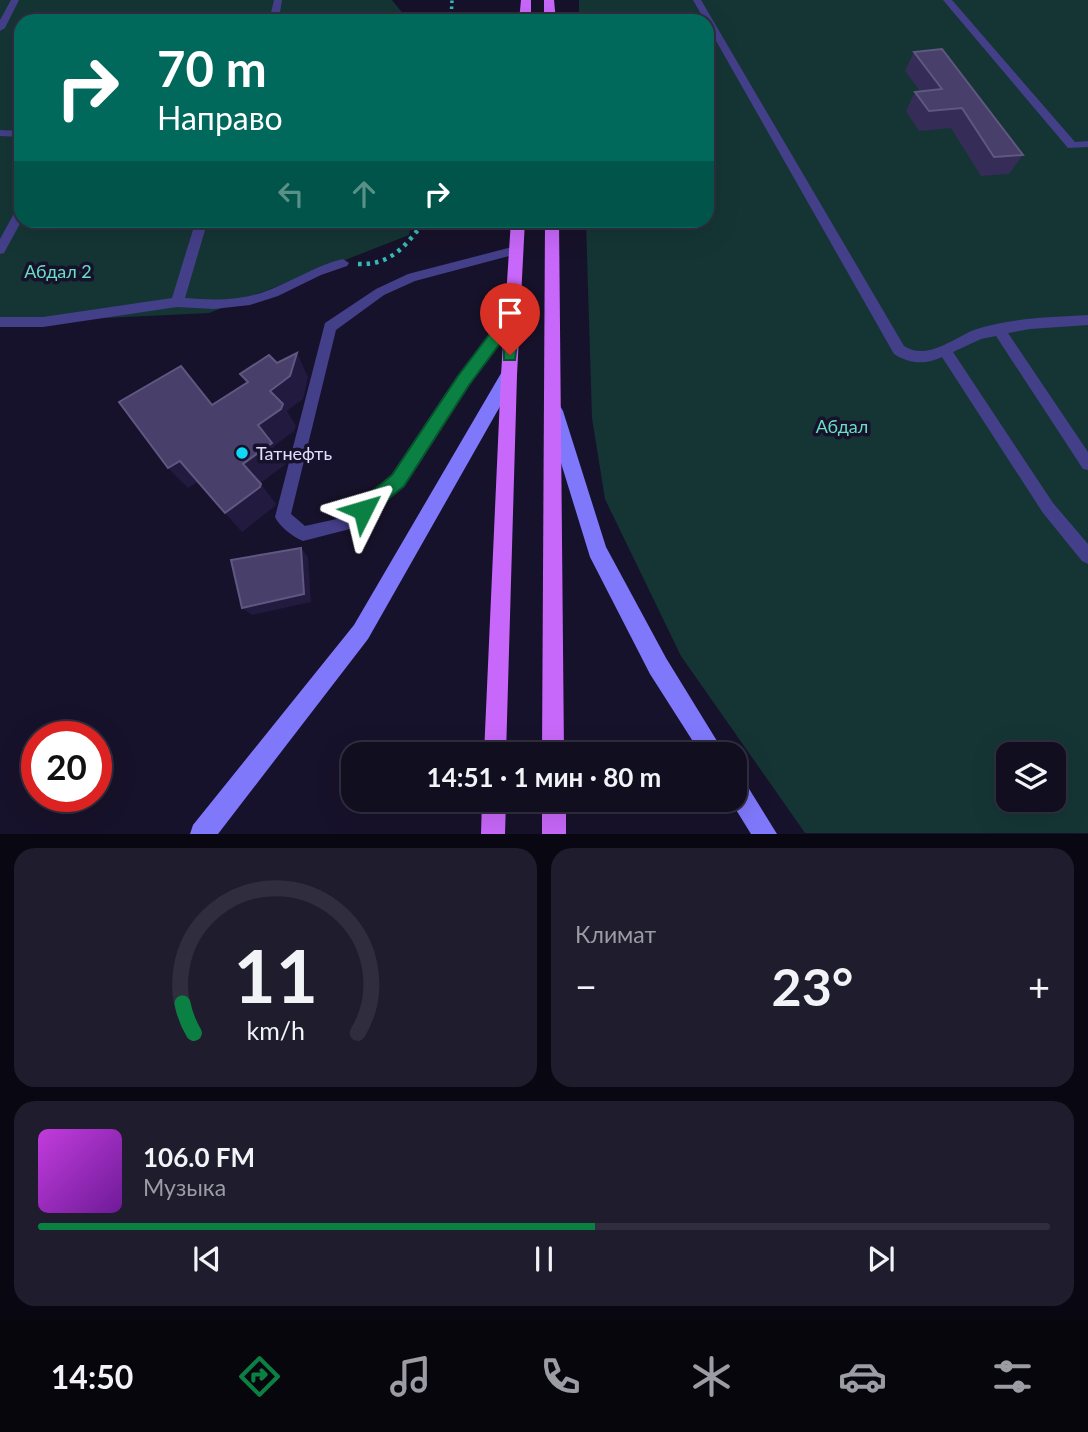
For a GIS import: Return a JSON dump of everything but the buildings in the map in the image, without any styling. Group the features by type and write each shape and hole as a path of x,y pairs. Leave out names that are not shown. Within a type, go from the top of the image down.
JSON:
{"main road":[{"path":"495,742 509,375 517,228"},
{"path":"552,228 553,742"},
{"path":"202,834 361,632 509,375"},
{"path":"552,404 597,550 658,666 706,742"},
{"path":"747,806 765,834"},
{"path":"493,834 494,812"},
{"path":"554,812 554,834"}],"lane":[{"path":"0,28 15,0"},
{"path":"947,0 1072,146 1088,145"},
{"path":"714,29 899,350 910,357 931,356 979,334 1030,324 1088,320"},
{"path":"0,250 14,224"},
{"path":"177,302 200,228"},
{"path":"513,315 463,381 398,480 345,524 303,534 284,517 330,327 380,292 412,277 516,250"},
{"path":"0,321 43,322 177,302 237,304 272,294 327,266 343,262"},
{"path":"999,330 1088,464"},
{"path":"944,351 1048,509 1088,556"}],"path":[{"path":"343,262 382,264 398,254 419,228"}],"green space":[{"name":"Абдал 2","path":"0,0 392,0 403,14 14,14 14,228 410,228 409,235 209,313 0,323"},
{"name":"Абдал","path":"579,0 1088,0 1088,833 805,833 747,750 747,742 741,742 681,656 605,499 592,418 586,228 714,228 714,14 579,14"}],"place":[{"name":"Татнефть","path":"242,453"}],"route":[{"path":"363,510 398,480 463,381 513,315 510,355"}]}
